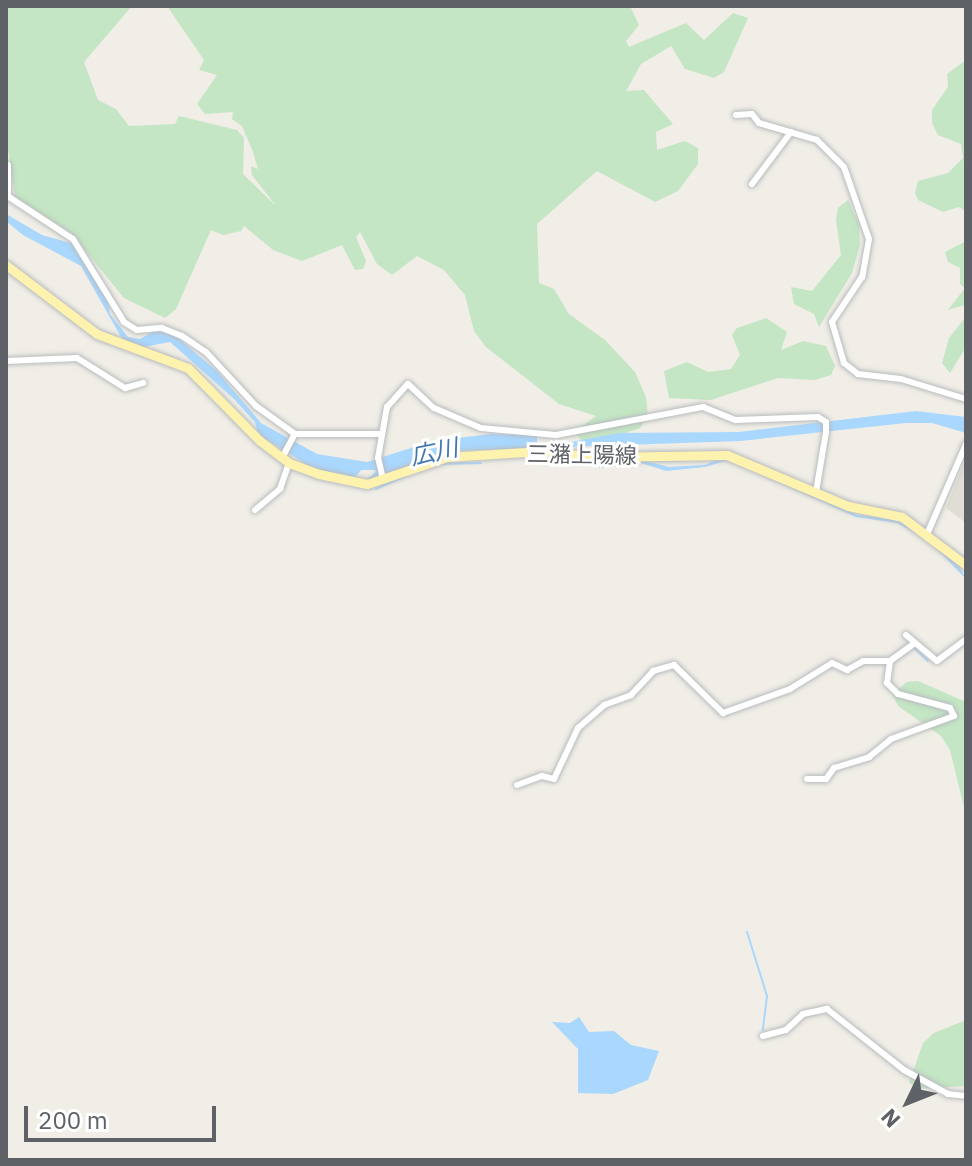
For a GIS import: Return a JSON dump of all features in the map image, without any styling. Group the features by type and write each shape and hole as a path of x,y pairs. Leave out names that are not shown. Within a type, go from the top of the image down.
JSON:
{"main road":[{"name":"三潴上陽線","path":"6,265 97,334 188,368 285,458 358,484 447,457 542,451 596,457 727,455 863,511 902,517 928,532 966,565"}],"street":[{"path":"736,115 752,114 759,123 817,140 836,155 865,221 868,258 832,322 844,363 858,374 901,379 966,399"},
{"path":"752,184 791,132"},
{"path":"8,165 7,196 73,239 124,322 137,330 162,328 182,336 206,352 256,406 293,437 380,434"},
{"path":"6,361 77,358 125,388 143,383"},
{"path":"383,477 378,458 387,407 408,384 434,408 481,428 541,434 703,407 736,420 772,415 826,422 816,492"},
{"path":"255,510 280,489 285,458 293,437"},
{"path":"928,532 966,444"},
{"path":"906,635 937,661 966,639"},
{"path":"517,785 542,776 554,779 578,728 604,705 631,695 663,668 674,665 723,713 790,689 832,663 847,670 863,661 890,661 913,644"},
{"path":"807,779 826,779 834,768 869,757 891,739 954,716 950,708 898,694 887,683 890,661"},
{"path":"763,1036 786,1030 803,1014 827,1009 904,1070 948,1094 966,1096"}],"shaded area":[{"path":"966,464 966,523 946,508"}],"green space":[{"path":"6,6 132,6 84,62 98,100 116,109 129,126 175,124 179,116 237,130 244,138 243,174 276,206 252,175 251,166 258,169 253,152 242,126 232,119 233,112 205,114 197,104 217,75 199,70 204,60 167,6 630,6 639,25 626,41 629,47 686,23 704,40 733,13 748,18 724,72 714,78 685,69 671,46 641,64 626,91 644,90 673,124 656,132 657,150 685,141 698,148 698,164 678,191 655,202 597,171 537,224 539,283 554,289 569,314 605,340 635,372 646,397 648,417 640,428 612,438 581,440 574,432 596,416 559,404 486,347 474,331 465,295 444,270 417,256 392,275 377,264 360,232 356,237 366,261 363,269 355,270 342,245 302,261 273,250 244,226 241,231 223,235 211,230 176,309 165,318 124,298 71,233 15,197 6,136"},
{"path":"966,60 966,211 959,207 943,212 918,200 915,193 918,181 948,173 963,158 961,144 938,135 932,123 932,110 948,87 947,74"},
{"path":"848,200 859,224 860,245 852,273 819,327 814,314 794,304 791,287 812,291 841,255 836,220 838,208"},
{"path":"966,241 966,347 950,373 942,363 949,338 964,319 965,305 948,310 965,288 960,284 960,268 948,262 945,252"},
{"path":"766,318 787,332 781,350 803,341 826,346 835,366 831,375 815,380 778,378 711,400 669,398 664,371 687,362 708,372 731,369 740,355 732,335 737,328"},
{"path":"918,681 966,702 966,815 950,750 941,736 898,706 893,695 906,682"},
{"path":"966,1020 966,1086 919,1089 909,1083 923,1043 934,1033"}],"water":[{"name":"広川","path":"6,214 42,235 74,244 108,301 110,314 128,337 140,339 154,331 173,334 216,370 261,423 317,454 367,462 433,441 491,434 537,435 537,442 555,445 619,433 739,432 916,411 966,417 966,433 932,423 906,423 740,441 449,451 366,481 377,470 361,470 355,478 317,471 258,434 255,422 233,398 170,342 138,348 125,344 81,266 23,235 6,221"},
{"path":"560,458 605,464 638,459 669,467 705,465 720,458 735,459 857,515 896,520 921,533 959,566 966,579 929,541 897,523 856,517 729,460 705,467 666,471 638,462 601,468"},
{"path":"579,1017 589,1032 614,1031 631,1045 659,1051 648,1080 613,1094 578,1093 578,1049 552,1022 570,1023"}],"waterway":[{"name":"広川","path":"440,464 481,463"},
{"name":"広川","path":"376,489 408,475"},
{"path":"914,648 928,661"},
{"path":"747,932 767,996 763,1030"}]}
